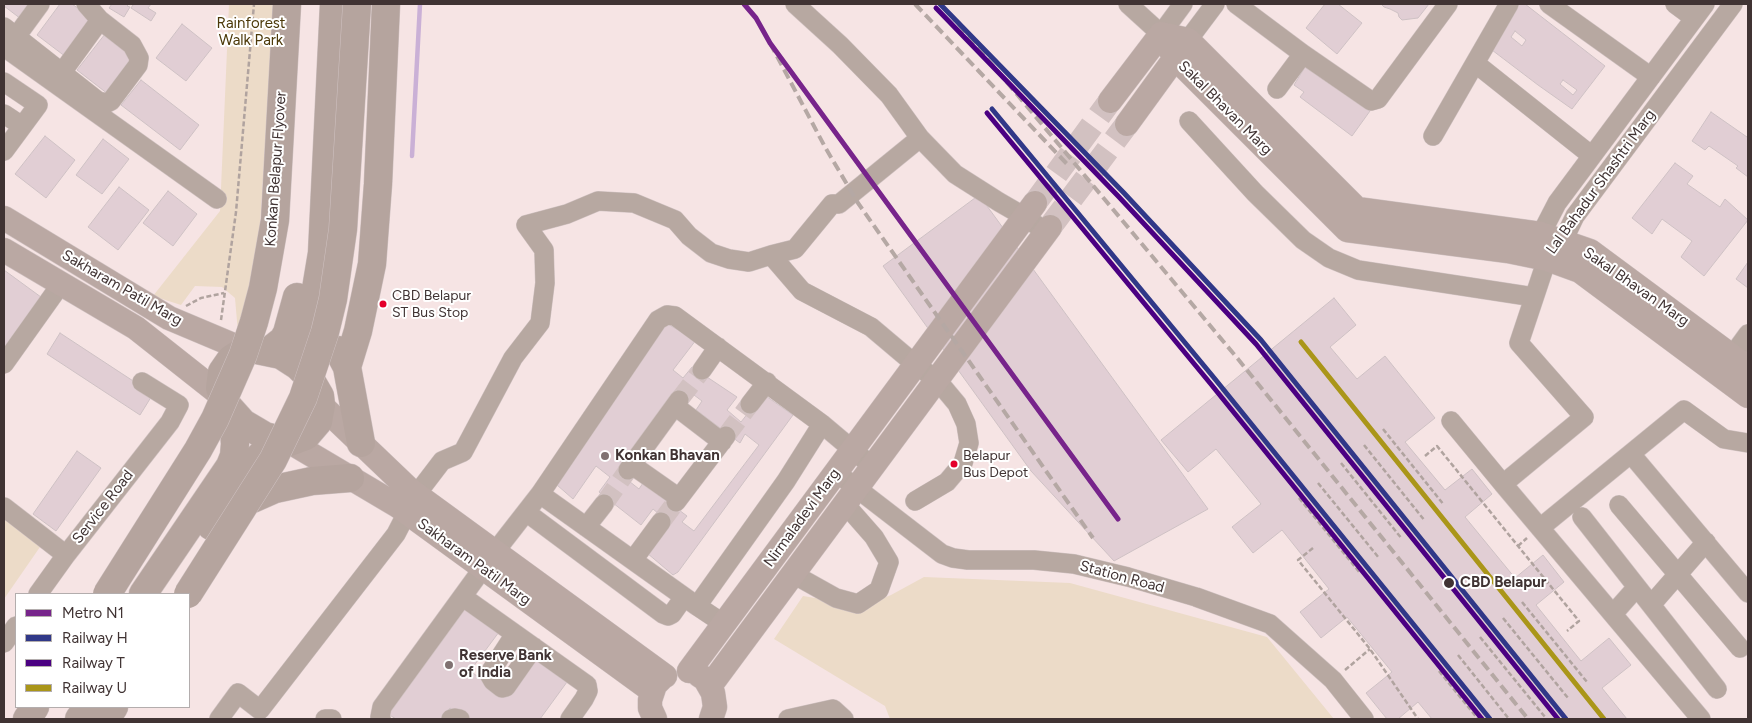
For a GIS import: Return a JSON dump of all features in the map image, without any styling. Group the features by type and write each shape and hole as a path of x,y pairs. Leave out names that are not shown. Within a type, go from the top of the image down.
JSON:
{"highway":[{"name":"Konkan Belapur Flyover","path":"108,593 211,427 230,388 254,322 263,288 275,220 287,4"},
{"path":"144,593 230,466 234,456 235,444 228,405 220,380 226,365 231,358 257,351 283,340 295,308 305,251 316,4"},
{"path":"298,366 312,313 322,253 334,4"},
{"path":"189,593 273,460 303,398 325,332 333,298 343,229 357,4"},
{"path":"347,367 358,331 372,264 378,184 386,4"},
{"path":"312,313 331,336 347,367 361,443"},
{"path":"165,593 260,456 293,445 313,430 321,414 327,410 309,377 298,366 281,355 257,351"},
{"path":"228,405 253,431 293,445"},
{"path":"211,526 241,504 275,489 312,480 350,478"},
{"path":"27,719 34,708"},
{"path":"58,719 65,708"},
{"path":"79,719 87,708"},
{"path":"106,719 113,708"}],"main road":[{"name":"Sakal Bhavan Marg","path":"1161,34 1182,49 1358,209 1552,237 1590,251 1740,362"},
{"path":"1110,101 1161,34"},
{"name":"Sakal Bhavan Marg","path":"1182,49 1347,230 1508,251 1547,259 1580,271 1748,396"},
{"path":"1126,124 1182,49"},
{"name":"Nirmaladevi Marg","path":"689,671 1030,210"},
{"name":"Sakharam Patil Marg","path":"4,218 169,318 257,351"},
{"name":"Nirmaladevi Marg","path":"710,686 1048,230"},
{"name":"Sakharam Patil Marg","path":"4,250 136,328 228,405"},
{"path":"155,342 169,318"},
{"name":"Sakharam Patil Marg","path":"327,410 361,443 412,504 658,684"},
{"name":"Sakharam Patil Marg","path":"293,445 350,478 412,504"},
{"path":"654,719 650,708 658,684 672,672 689,671 697,674 710,686 715,700 715,718"}],"street":[{"path":"40,4 8,40 217,199"},
{"path":"795,4 840,45 888,95 920,138 955,174 999,202 1030,210 1048,230"},
{"path":"1128,4 1161,34 1183,4"},
{"path":"1182,49 1215,4"},
{"path":"1245,7 1303,54 1370,101 1378,99 1448,4"},
{"path":"1433,136 1509,4"},
{"path":"1549,4 1651,77"},
{"path":"1675,4 1700,11"},
{"name":"Lal Bahadur Shashtri Marg","path":"1552,237 1574,216 1732,4"},
{"path":"92,9 132,45 139,58 138,65 111,101 107,103 98,101 59,77 92,9"},
{"name":"Lal Bahadur Shashtri Marg","path":"1547,259 1557,203 1700,11"},
{"path":"1278,89 1303,54"},
{"path":"1475,63 1592,156"},
{"path":"4,82 38,105 5,147"},
{"path":"4,114 22,126"},
{"path":"1188,122 1255,193 1303,240 1329,258 1358,270 1534,297"},
{"path":"219,719 238,693 260,710 396,534 412,504 442,461 462,452 513,358 540,323 545,283 544,250 526,225 567,214 598,201 634,203 675,220 689,236 711,253 729,259 749,262 794,249 832,204 839,204 920,138"},
{"path":"771,255 802,291 871,327 937,380 957,404 966,424 969,443 963,463 947,482 915,501"},
{"path":"1503,484 1584,417 1519,343 1547,259"},
{"path":"4,364 61,284"},
{"path":"381,719 382,707 540,494 658,320 667,314 675,316 767,382 822,424 873,467"},
{"path":"1740,362 1748,334"},
{"path":"702,370 718,347"},
{"name":"Service Road","path":"39,593 66,555 170,422 179,405 142,382"},
{"path":"750,404 767,382"},
{"path":"677,403 724,439 677,500 630,468 677,403"},
{"path":"1540,528 1684,410 1724,440 1748,443"},
{"path":"1451,420 1701,719"},
{"path":"526,512 668,616 691,601 786,481 822,424"},
{"path":"1631,454 1748,593"},
{"path":"793,574 836,598 858,604 879,590 889,562 836,472"},
{"path":"540,494 724,624"},
{"name":"Station Road","path":"851,496 942,554 953,558 968,560 1034,560 1074,564 1128,577 1196,597 1270,624 1333,680 1364,719"},
{"path":"586,527 604,504"},
{"path":"1619,505 1740,648"},
{"path":"4,507 66,555"},
{"path":"1582,517 1717,689"},
{"path":"633,560 661,522"},
{"path":"1651,605 1706,542"},
{"path":"1613,614 1637,587"},
{"path":"463,597 587,685 588,691 570,719"},
{"path":"4,643 15,627"},
{"path":"515,634 490,674 493,682 502,688 506,687 534,647"},
{"path":"788,719 833,709 844,719"},
{"path":"325,719 332,719"},
{"path":"451,719 460,719"}],"path":[{"path":"220,324 236,212 254,4"},
{"path":"1383,430 1444,505"},
{"path":"1364,445 1425,520"},
{"path":"1425,456 1437,446 1506,530 1579,621 1567,631"},
{"path":"1341,463 1402,539"},
{"path":"1318,483 1379,558"},
{"path":"1299,498 1360,573"},
{"path":"1313,548 1298,560 1370,649 1418,719"},
{"path":"1522,602 1587,682"},
{"path":"1504,618 1568,698"},
{"path":"1480,637 1545,717"},
{"path":"1333,680 1370,649"},
{"path":"1458,655 1509,719"},
{"path":"1438,671 1478,719"}],"green space":[{"name":"Rainforest Walk Park","path":"229,4 275,4 259,239 253,280 238,333 235,298 222,287 195,286 181,305 153,296 220,211"},
{"path":"4,519 40,547 4,599"},
{"path":"924,577 1070,583 1267,637 1334,719 890,719 885,706 774,639 803,596 864,606 891,595"}],"building":[{"path":"4,4 32,4 21,19"},
{"path":"60,4 72,4 94,20 66,57 37,35"},
{"path":"112,4 129,4 127,6 130,7 124,17 109,8"},
{"path":"131,4 151,4 148,8 156,13 151,21 131,8 133,5"},
{"path":"1325,4 1338,4 1362,23 1337,54 1306,28"},
{"path":"1381,4 1429,4 1418,18 1402,20 1398,13"},
{"path":"1519,4 1525,4 1605,66 1572,109 1488,47","holes":["1515,31 1526,40 1522,46 1511,37","1563,80 1577,90 1573,95 1560,84"]},
{"path":"182,24 212,48 186,81 156,58"},
{"path":"105,34 135,58 108,94 77,70"},
{"path":"1305,67 1370,111 1352,136 1300,97 1304,92 1294,85"},
{"path":"141,80 199,125 180,150 121,105"},
{"path":"1711,112 1747,137 1748,135 1748,177 1736,168 1738,166 1709,146 1705,150 1692,141"},
{"path":"45,136 75,160 46,198 15,174"},
{"path":"103,139 129,159 102,194 76,175"},
{"path":"1675,163 1693,176 1687,184 1720,207 1725,199 1748,220 1704,276 1681,257 1692,241 1662,219 1652,234 1632,218"},
{"path":"119,187 149,210 118,250 88,227"},
{"path":"168,191 197,214 173,246 143,223"},
{"path":"979,195 1208,509 1114,561 1031,471 883,266"},
{"path":"1748,262 1748,288 1736,279"},
{"path":"4,270 45,300 4,358"},
{"name":"CBD Belapur","path":"1334,298 1356,325 1330,347 1357,379 1385,356 1435,418 1405,442 1445,490 1472,469 1492,494 1465,517 1515,578 1543,555 1564,582 1536,605 1581,661 1609,638 1631,665 1602,688 1627,719 1432,719 1418,702 1398,719 1387,719 1366,693 1392,672 1347,617 1321,638 1300,612 1329,589 1282,530 1253,553 1232,527 1261,504 1216,449 1188,472 1161,440"},
{"name":"Konkan Bhavan","path":"666,323 696,340 673,370 683,378 692,367 737,397 727,410 741,422 763,394 793,415 678,572 673,575 647,553 659,514 653,509 641,525 599,492 610,477 596,466 573,499 557,485","holes":["682,386 702,401 696,410 740,443 745,434 759,445 694,531 682,522 687,516 643,483 639,489 620,474"]},
{"path":"60,333 153,394 140,415 47,354"},
{"path":"77,451 101,468 56,531 33,514"},
{"name":"Reserve Bank of India","path":"465,607 499,632 470,671 506,697 535,659 567,682 540,719 465,719 450,708 441,719 396,719 388,714"}],"waterway":[{"path":"412,156 420,4"}],"tunnel":[{"path":"1035,203 1110,101"},
{"path":"1050,227 1127,124"},
{"path":"679,400 702,370"},
{"path":"726,436 750,404"},
{"path":"604,504 628,470"},
{"path":"661,522 676,502"}],"railway":[{"path":"915,4 1067,164"},
{"path":"949,13 1238,359 1528,719"},
{"path":"770,43 825,147 858,203 1093,538"}],"metro line":[{"name":"N1","path":"744,4 756,18 770,43 1118,519"}],"rail line":[{"name":"H","path":"940,4 1124,193 1261,340 1566,719"},
{"name":"T","path":"936,8 1119,197 1256,344 1558,719"},
{"name":"H","path":"992,109 1215,379 1490,719"},
{"name":"T","path":"987,113 1210,383 1482,719"},
{"name":"U","path":"1301,342 1604,719"}],"place":[{"name":"CBD Belapur ST Bus Stop","path":"383,304"},
{"name":"Konkan Bhavan","path":"605,456"},
{"name":"Belapur Bus Depot","path":"954,464"},
{"name":"CBD Belapur","path":"1449,583"},
{"name":"Reserve Bank of India","path":"449,665"}]}
